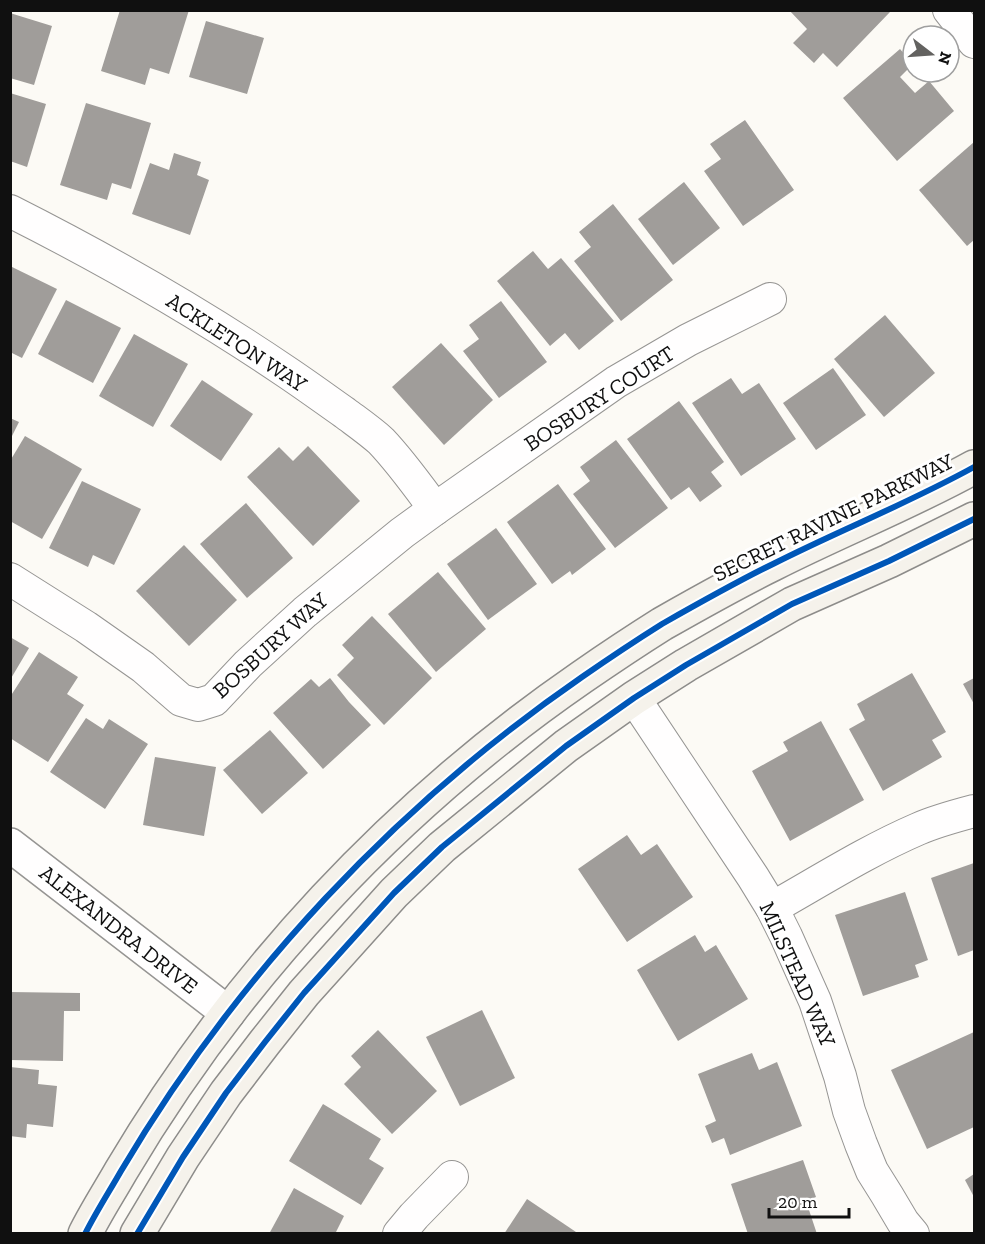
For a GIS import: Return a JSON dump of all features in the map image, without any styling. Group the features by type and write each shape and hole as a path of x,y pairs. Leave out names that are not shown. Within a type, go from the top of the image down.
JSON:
{"main road":[{"name":"SECRET RAVINE PARKWAY","path":"85,1233 145,1131 189,1065 268,962 361,861 471,760 546,702 661,625 756,573 942,485 975,467"},
{"path":"137,1233 183,1157 226,1093 265,1042 340,952 394,893 442,847 566,746 686,664 792,604 889,561 975,519"},
{"path":"608,659 634,698"},
{"path":"228,1013 265,1042"}],"street":[{"path":"949,10 975,42"},
{"name":"ACKLETON WAY","path":"10,211 153,288 318,393 380,441 398,460 435,509"},
{"name":"BOSBURY COURT","path":"435,509 616,382 688,340 770,299"},
{"name":"BOSBURY WAY","path":"10,579 133,660 181,700 198,705 214,700 248,664 304,612 435,509"},
{"name":"MILSTEAD WAY","path":"634,698 772,908 815,1001 849,1111 872,1171 903,1222 913,1233"},
{"path":"772,908 890,842 947,818 975,811"},
{"name":"ALEXANDRA DRIVE","path":"10,844 228,1013"},
{"path":"399,1233 452,1178"}],"building":[{"path":"120,10 189,10 169,74 150,68 145,85 101,71"},
{"path":"789,10 888,10 890,12 837,67 823,53 814,63 793,43 807,29"},
{"path":"10,13 52,26 34,85 10,78"},
{"path":"206,21 264,38 247,94 189,77"},
{"path":"900,49 901,84 907,84 915,93 926,84 932,84 954,111 897,161 843,98"},
{"path":"10,93 46,104 27,167 10,161"},
{"path":"86,103 151,123 131,189 112,183 107,200 60,185"},
{"path":"745,120 794,190 743,226 704,171 721,159 710,144"},
{"path":"974,142 974,240 967,246 919,190"},
{"path":"174,153 201,162 197,175 209,180 190,235 132,214 150,163 169,170"},
{"path":"684,182 720,228 673,265 638,219"},
{"path":"613,204 673,280 621,321 574,261 591,247 579,232"},
{"path":"533,251 548,269 561,258 614,321 579,350 565,333 550,346 497,281"},
{"path":"10,266 57,289 22,358 10,352"},
{"path":"66,300 121,328 93,383 38,354"},
{"path":"501,301 547,362 499,398 463,351 479,339 469,325"},
{"path":"885,315 935,373 884,417 834,359"},
{"path":"134,334 188,364 153,427 99,396"},
{"path":"441,343 493,400 444,445 392,387"},
{"path":"833,368 866,415 816,450 783,403"},
{"path":"731,378 742,394 759,383 796,439 741,476 692,403"},
{"path":"202,380 253,414 221,461 170,426"},
{"path":"679,401 724,462 711,472 722,486 700,502 689,487 671,500 627,439"},
{"path":"10,418 19,422 10,440"},
{"path":"25,436 82,469 42,539 10,521 10,461"},
{"path":"616,440 668,508 615,548 573,494 590,481 580,467"},
{"path":"308,446 360,501 313,546 247,477 279,447 293,461"},
{"path":"82,481 141,509 114,565 93,555 88,567 49,548"},
{"path":"558,484 606,549 572,575 570,571 552,584 507,522"},
{"path":"246,503 293,558 247,598 200,544"},
{"path":"496,528 537,584 488,620 447,564"},
{"path":"184,545 237,600 189,646 136,591"},
{"path":"438,572 486,629 436,672 388,614"},
{"path":"372,616 432,678 384,725 337,675 354,658 342,645"},
{"path":"10,637 29,648 10,680"},
{"path":"39,652 78,677 67,694 84,705 48,762 10,738 10,697"},
{"path":"912,673 946,732 932,740 942,757 883,791 849,729 865,720 857,704"},
{"path":"330,678 371,725 323,769 273,713 311,679 319,687"},
{"path":"974,678 974,704 963,684"},
{"path":"86,718 103,729 109,719 148,744 105,809 50,772"},
{"path":"821,721 864,800 790,841 752,771 788,751 783,742"},
{"path":"270,730 308,773 262,814 223,770"},
{"path":"155,757 216,767 204,836 143,825"},
{"path":"627,835 641,855 657,844 693,897 627,942 578,869"},
{"path":"974,863 974,950 958,956 931,878"},
{"path":"905,892 928,960 915,965 919,977 863,996 835,915"},
{"path":"695,935 705,952 716,945 748,999 678,1041 637,970"},
{"path":"10,992 80,993 80,1011 64,1011 63,1061 10,1060"},
{"path":"482,1010 515,1078 460,1106 426,1037"},
{"path":"378,1030 437,1091 392,1134 344,1084 361,1067 351,1056"},
{"path":"974,1032 974,1127 927,1149 891,1070"},
{"path":"752,1053 759,1070 777,1062 802,1126 730,1155 724,1138 712,1143 705,1126 716,1121 698,1074"},
{"path":"10,1067 39,1070 38,1084 57,1086 53,1127 27,1124 26,1138 10,1136"},
{"path":"323,1104 381,1139 369,1159 384,1168 361,1205 289,1161"},
{"path":"803,1160 816,1197 806,1201 817,1234 748,1234 731,1184"},
{"path":"974,1174 974,1197 965,1180"},
{"path":"294,1188 344,1216 335,1234 269,1234"},
{"path":"527,1199 579,1234 504,1234"}],"cycle path":[{"path":"85,1234 166,1099 216,1029 325,899 385,838 447,781 513,727 582,677 662,624 759,571 925,493 974,467"},
{"path":"137,1234 183,1157 226,1093 265,1042 304,993 394,893 442,847 566,746 686,665 792,604 889,561 974,519"}]}
